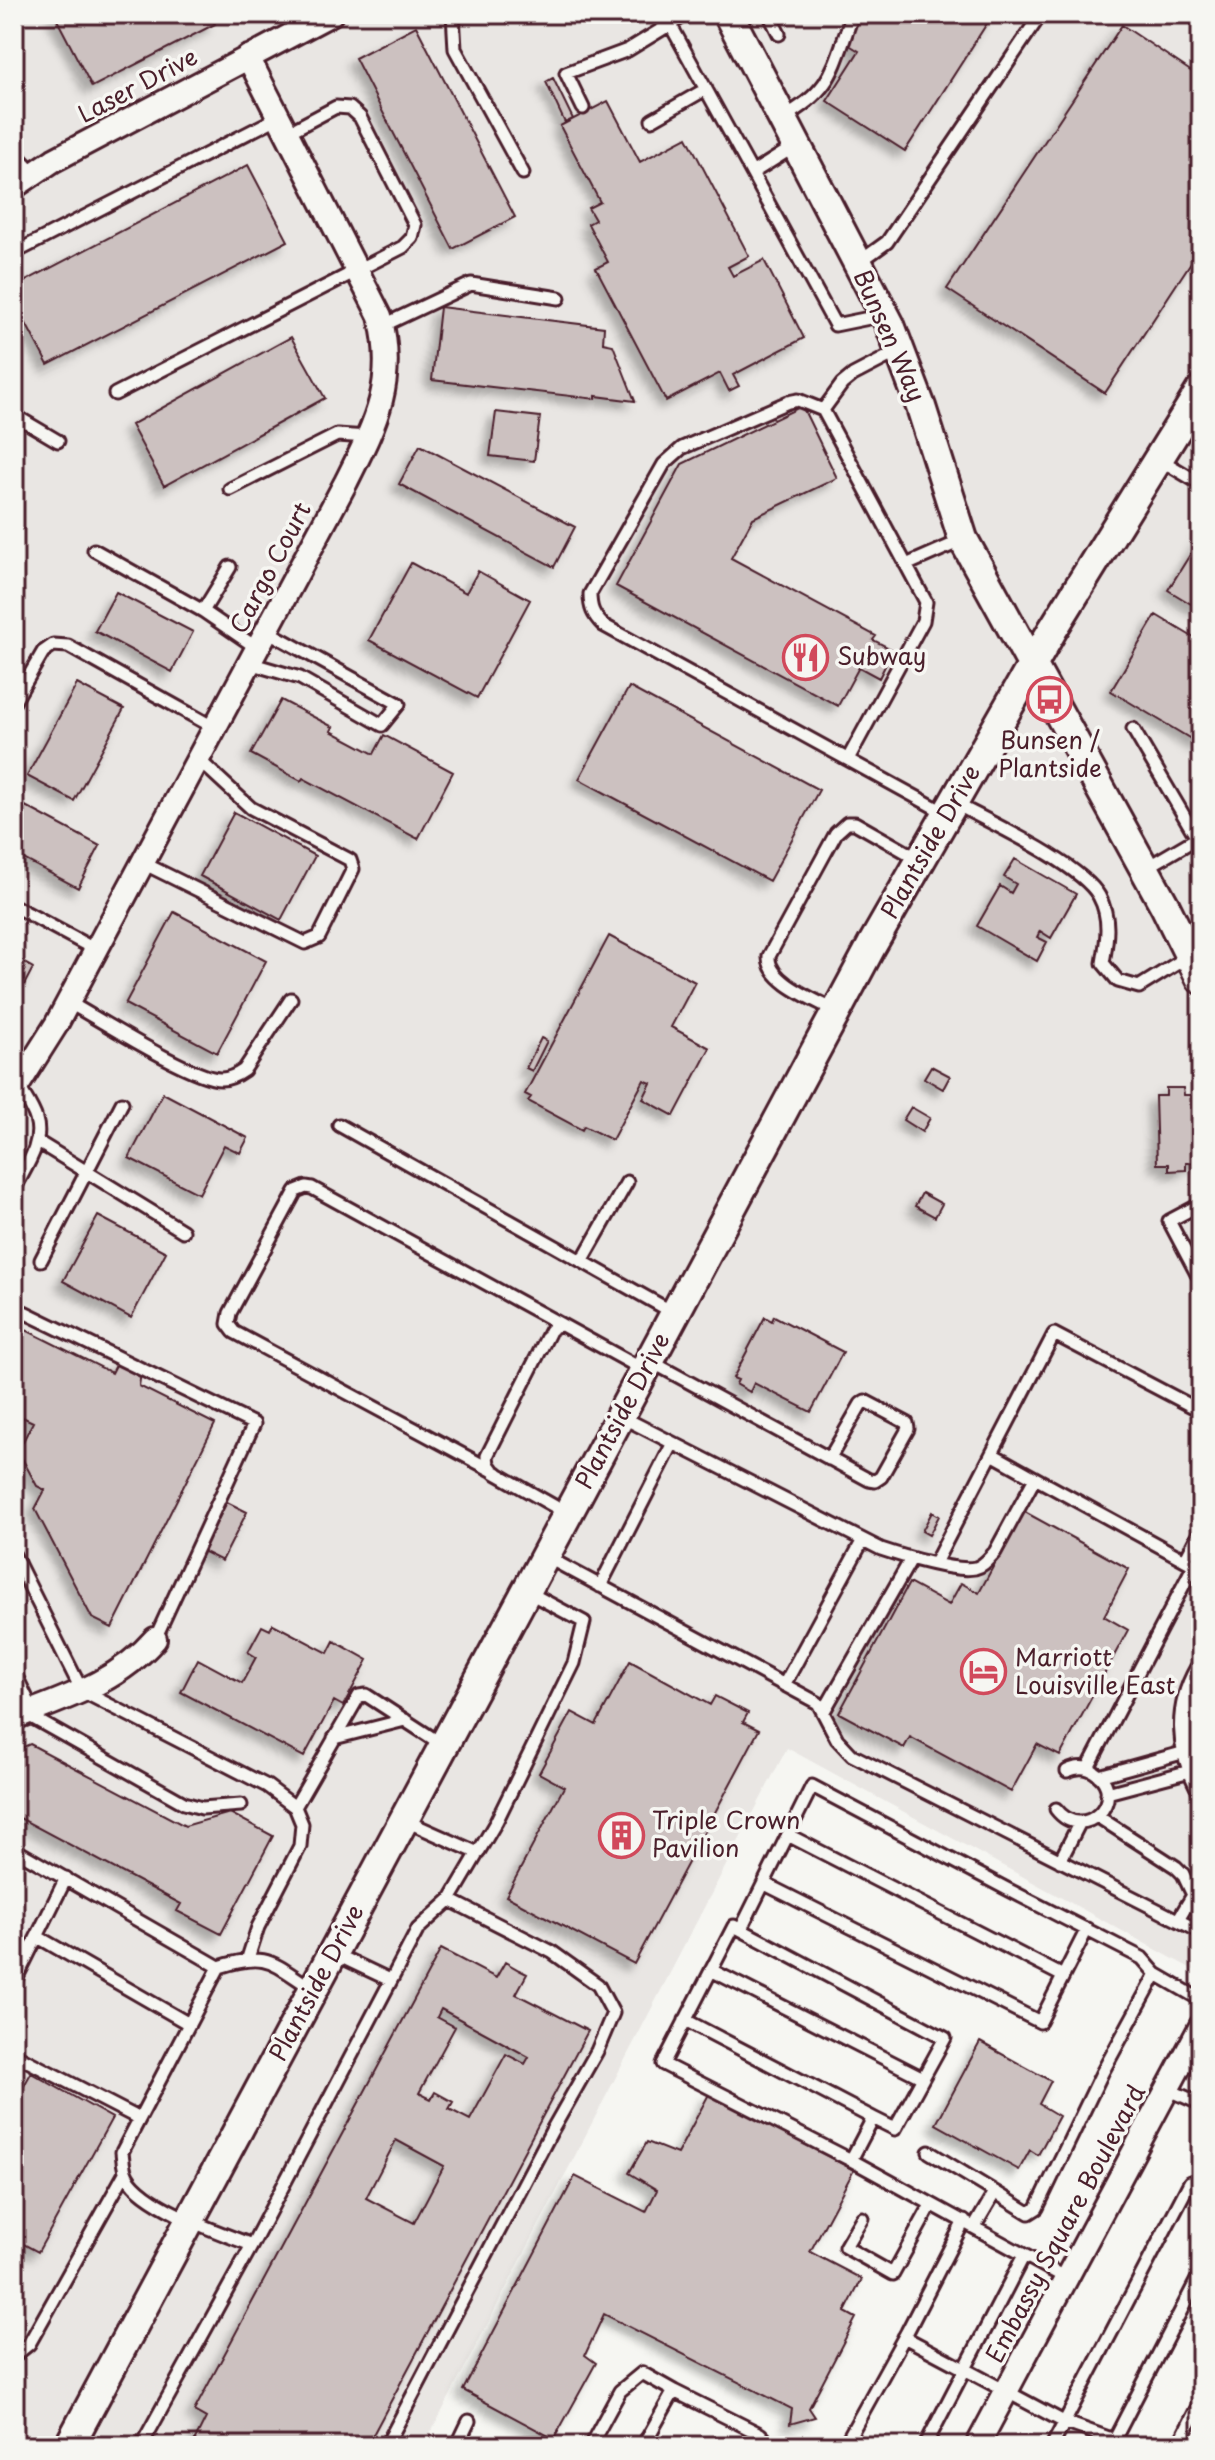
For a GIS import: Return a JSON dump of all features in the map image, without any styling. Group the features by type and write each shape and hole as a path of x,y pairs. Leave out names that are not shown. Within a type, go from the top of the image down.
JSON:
{"street":[{"name":"Laser Drive","path":"14,187 119,124 248,57 292,23 331,14"},
{"name":"Bunsen Way","path":"728,14 885,315 921,407 963,539 1145,869 1195,968"},
{"name":"Cargo Court","path":"16,1085 68,1002 258,647 368,437 378,416 387,379 382,326 359,271 248,57"},
{"name":"Plantside Drive","path":"70,2446 836,1011 1033,664 1201,390"},
{"path":"24,1714 102,1682 127,1667 155,1639"},
{"path":"1195,1768 1185,1725 1186,1709 1201,1671"},
{"name":"Embassy Square Boulevard","path":"977,2446 1201,2026"}],"lane":[{"path":"453,14 455,49 523,173"},
{"path":"583,108 566,73 628,50 687,14"},
{"path":"769,14 779,34"},
{"path":"782,118 810,103 822,91 853,14"},
{"path":"858,264 887,242 1041,14"},
{"path":"670,24 835,325 885,315"},
{"path":"652,120 706,89"},
{"path":"14,253 283,125 336,107 350,108 360,117 415,225 412,238 403,247 359,271 115,394"},
{"path":"752,173 796,145"},
{"path":"14,152 34,173"},
{"path":"382,326 471,284 559,298"},
{"path":"823,410 842,384 853,375 900,351"},
{"path":"848,759 923,621 926,602 823,410 798,400 682,448 672,455 590,594 594,617 603,625 848,759 1065,863 1099,896 1109,931 1103,963 1118,981 1139,987 1195,968"},
{"path":"14,415 58,441"},
{"path":"230,489 337,435 368,437"},
{"path":"1158,459 1201,484"},
{"path":"906,565 963,539"},
{"path":"94,550 203,611 300,678 382,725 399,704 258,647"},
{"path":"203,611 230,567"},
{"path":"14,702 43,652 53,645 68,646 215,728"},
{"path":"1133,729 1199,841 1145,869"},
{"path":"143,863 305,943 319,937 353,869 350,860 251,808 198,759"},
{"path":"836,1011 777,978 769,964 769,956 836,833 847,823 855,823 921,860"},
{"path":"14,906 96,950"},
{"path":"68,1002 192,1071 219,1080 233,1077 244,1070 291,999"},
{"path":"14,1190 38,1142 36,1118 16,1085"},
{"path":"41,1260 122,1103"},
{"path":"339,1125 675,1313"},
{"path":"38,1142 183,1231"},
{"path":"582,1261 627,1182"},
{"path":"568,1514 234,1332 228,1324 230,1313 296,1191 312,1188 562,1325 647,1366 829,1459 875,1481 881,1477 908,1429 907,1423 865,1401 829,1459"},
{"path":"1201,1204 1169,1221 1197,1274 1201,1272"},
{"path":"14,1310 24,1312 254,1424 155,1639"},
{"path":"497,1473 488,1464 487,1456 550,1331 562,1325"},
{"path":"935,1563 1054,1334 1201,1411"},
{"path":"620,1416 863,1540 911,1559 935,1563 975,1568 986,1561 1035,1478"},
{"path":"600,1586 673,1443"},
{"path":"992,1454 1193,1565"},
{"path":"1088,1768 1193,1565 1201,1529"},
{"path":"784,1685 863,1540"},
{"path":"14,1555 82,1691 267,1786 295,1807 302,1824 300,1846 258,1927 248,1958"},
{"path":"545,1556 818,1703 837,1739 852,1755 1201,1932"},
{"path":"824,1711 911,1559"},
{"path":"141,2446 252,2245 418,1929 450,1900 496,1822 574,1663 584,1622 526,1591"},
{"path":"14,1672 24,1714 184,1803 202,1808 241,1805"},
{"path":"295,1807 359,1696 366,1695 444,1745"},
{"path":"334,1738 405,1720"},
{"path":"1056,1809 1065,1819 1080,1822 1097,1816 1105,1806 1107,1793 1099,1776 1088,1768 1067,1771"},
{"path":"1099,1776 1195,1768"},
{"path":"1107,1793 1195,1768"},
{"path":"741,1929 812,1786 1142,1958 1156,1974 1201,2000"},
{"path":"1097,1816 1183,1874 1193,1895 1178,1920"},
{"path":"404,1820 478,1853"},
{"path":"1060,1861 1080,1822"},
{"path":"788,1835 1063,1976"},
{"path":"14,1849 219,1967"},
{"path":"14,1983 66,1878"},
{"path":"765,1884 1040,2022 1087,1929"},
{"path":"386,2446 551,2132 597,2051 613,2013 598,1985 564,1960 450,1900"},
{"path":"685,2020 895,2129 945,2038 734,1926 685,2020 663,2064 851,2160 1066,2278"},
{"path":"38,1937 189,2024"},
{"path":"333,1953 390,1980"},
{"path":"252,2245 189,2221 135,2188 125,2173 122,2152 219,1967 248,1958 267,1960 314,1989"},
{"path":"711,1970 923,2078"},
{"path":"929,2152 1029,2213 1037,2208 1102,2073 1156,1974"},
{"path":"14,2054 138,2118"},
{"path":"1167,2089 1201,2104"},
{"path":"851,2160 873,2118"},
{"path":"14,2356 29,2344 125,2173"},
{"path":"1052,2446 1190,2182 1201,2187"},
{"path":"844,2446 969,2224 995,2192"},
{"path":"862,2218 845,2247 893,2274 931,2205"},
{"path":"925,2446 1024,2255"},
{"path":"1112,2443 1201,2272"},
{"path":"904,2337 1064,2422 1112,2443 1131,2446"},
{"path":"590,2446 620,2391 642,2373 760,2434 772,2446"},
{"path":"663,2446 645,2442 674,2391"},
{"path":"1178,2446 1201,2400"},
{"path":"457,2446 469,2421"}],"shaded area":[{"path":"14,14 1201,14 1201,1974 787,1748 424,2446 14,2446"}],"building":[{"path":"54,14 210,14 215,24 92,87"},
{"path":"859,14 993,14 905,151 827,101 859,51 846,43 860,19 857,17"},
{"path":"1122,25 1201,78 1201,247 1105,393 947,289"},
{"path":"416,26 515,217 453,249 355,58"},
{"path":"553,78 573,119 565,123 546,82"},
{"path":"608,101 640,162 687,137 749,256 728,267 733,276 764,260 804,338 733,375 739,386 729,391 720,373 666,401 596,268 608,262 588,224 595,220 588,208 600,202 560,126"},
{"path":"248,165 288,241 48,365 14,301 14,287"},
{"path":"440,307 604,327 603,343 613,345 635,401 432,380"},
{"path":"291,337 325,398 164,486 131,425"},
{"path":"802,406 837,478 753,518 731,558 876,636 873,640 893,650 879,678 859,667 838,706 616,586 682,464"},
{"path":"496,412 540,417 534,461 490,456"},
{"path":"420,445 575,527 554,567 399,484"},
{"path":"1201,537 1201,610 1168,590"},
{"path":"411,563 466,593 478,571 530,600 477,698 369,640"},
{"path":"116,592 193,632 172,672 95,631"},
{"path":"1156,615 1201,642 1201,745 1111,691"},
{"path":"77,684 124,709 74,801 27,776"},
{"path":"629,687 819,790 769,881 579,779"},
{"path":"281,700 333,727 331,731 374,754 384,735 453,772 418,839 251,754"},
{"path":"14,800 100,846 78,888 14,854"},
{"path":"234,812 315,856 281,920 200,876"},
{"path":"1015,859 1076,894 1051,938 1040,931 1037,937 1047,942 1037,961 977,926 1000,886 1011,893 1016,884 1004,877"},
{"path":"174,912 266,961 217,1053 125,1004"},
{"path":"609,936 695,982 671,1027 710,1048 674,1116 643,1099 651,1083 644,1080 612,1140 584,1126 582,1130 528,1101 531,1097 525,1094"},
{"path":"14,957 33,968 24,985 19,982 14,991"},
{"path":"541,1038 547,1041 532,1071 526,1068"},
{"path":"931,1066 950,1076 943,1089 924,1078"},
{"path":"1166,1088 1183,1088 1184,1095 1201,1095 1201,1163 1186,1163 1186,1170 1169,1171 1169,1164 1157,1164 1155,1096 1166,1096"},
{"path":"163,1093 248,1138 240,1153 224,1145 199,1194 129,1158"},
{"path":"911,1107 930,1118 922,1132 903,1120"},
{"path":"922,1193 942,1204 935,1217 915,1206"},
{"path":"98,1216 166,1252 131,1318 63,1281"},
{"path":"774,1316 843,1352 811,1412 754,1383 750,1392 736,1384 738,1380 733,1378 765,1317 772,1321"},
{"path":"14,1324 112,1373 118,1361 141,1373 139,1386 215,1424 112,1628 92,1618 35,1509 45,1490 37,1486 18,1451 33,1422 14,1413"},
{"path":"227,1502 247,1512 222,1561 202,1551"},
{"name":"Marriott Louisville East","path":"1023,1511 1129,1569 1104,1616 1128,1630 1060,1756 1037,1744 1011,1792 910,1737 904,1748 839,1713 909,1583 949,1605 961,1583 979,1593"},
{"path":"932,1512 939,1516 929,1535 922,1531"},
{"path":"273,1624 328,1653 334,1641 368,1660 343,1706 334,1701 304,1757 181,1692 198,1659 242,1683 256,1657 248,1652 262,1626 270,1630"},
{"name":"Triple Crown Pavilion","path":"630,1661 710,1705 715,1696 748,1713 743,1722 759,1730 634,1964 506,1896 564,1787 539,1773 572,1712 596,1725"},
{"path":"30,1744 185,1826 230,1813 273,1836 221,1934 177,1911 181,1904 14,1815 14,1751"},
{"path":"441,1949 496,1978 505,1962 527,1974 516,1994 588,2031 367,2446 192,2446 206,2418 194,2411","holes":["441,2009 529,2057 525,2064 506,2054 470,2120 449,2109 453,2102 435,2092 431,2099 419,2093 455,2027 437,2017","396,2140 444,2166 414,2223 366,2198"]},
{"path":"980,2042 1051,2081 1039,2104 1059,2116 1038,2155 1030,2150 1019,2170 936,2124"},
{"path":"31,2073 112,2118 38,2252 14,2239 14,2104"},
{"path":"709,2094 854,2170 810,2252 862,2279 845,2312 856,2318 809,2408 815,2417 790,2424 792,2409 604,2314 585,2355 596,2363 554,2439 463,2390 575,2176 646,2212 657,2190 629,2173 647,2142 677,2154"}],"place":[{"name":"Subway","path":"806,657"},
{"name":"Bunsen / Plantside","path":"1050,699"},
{"name":"Marriott Louisville East","path":"984,1672"},
{"name":"Triple Crown Pavilion","path":"621,1835"}]}
